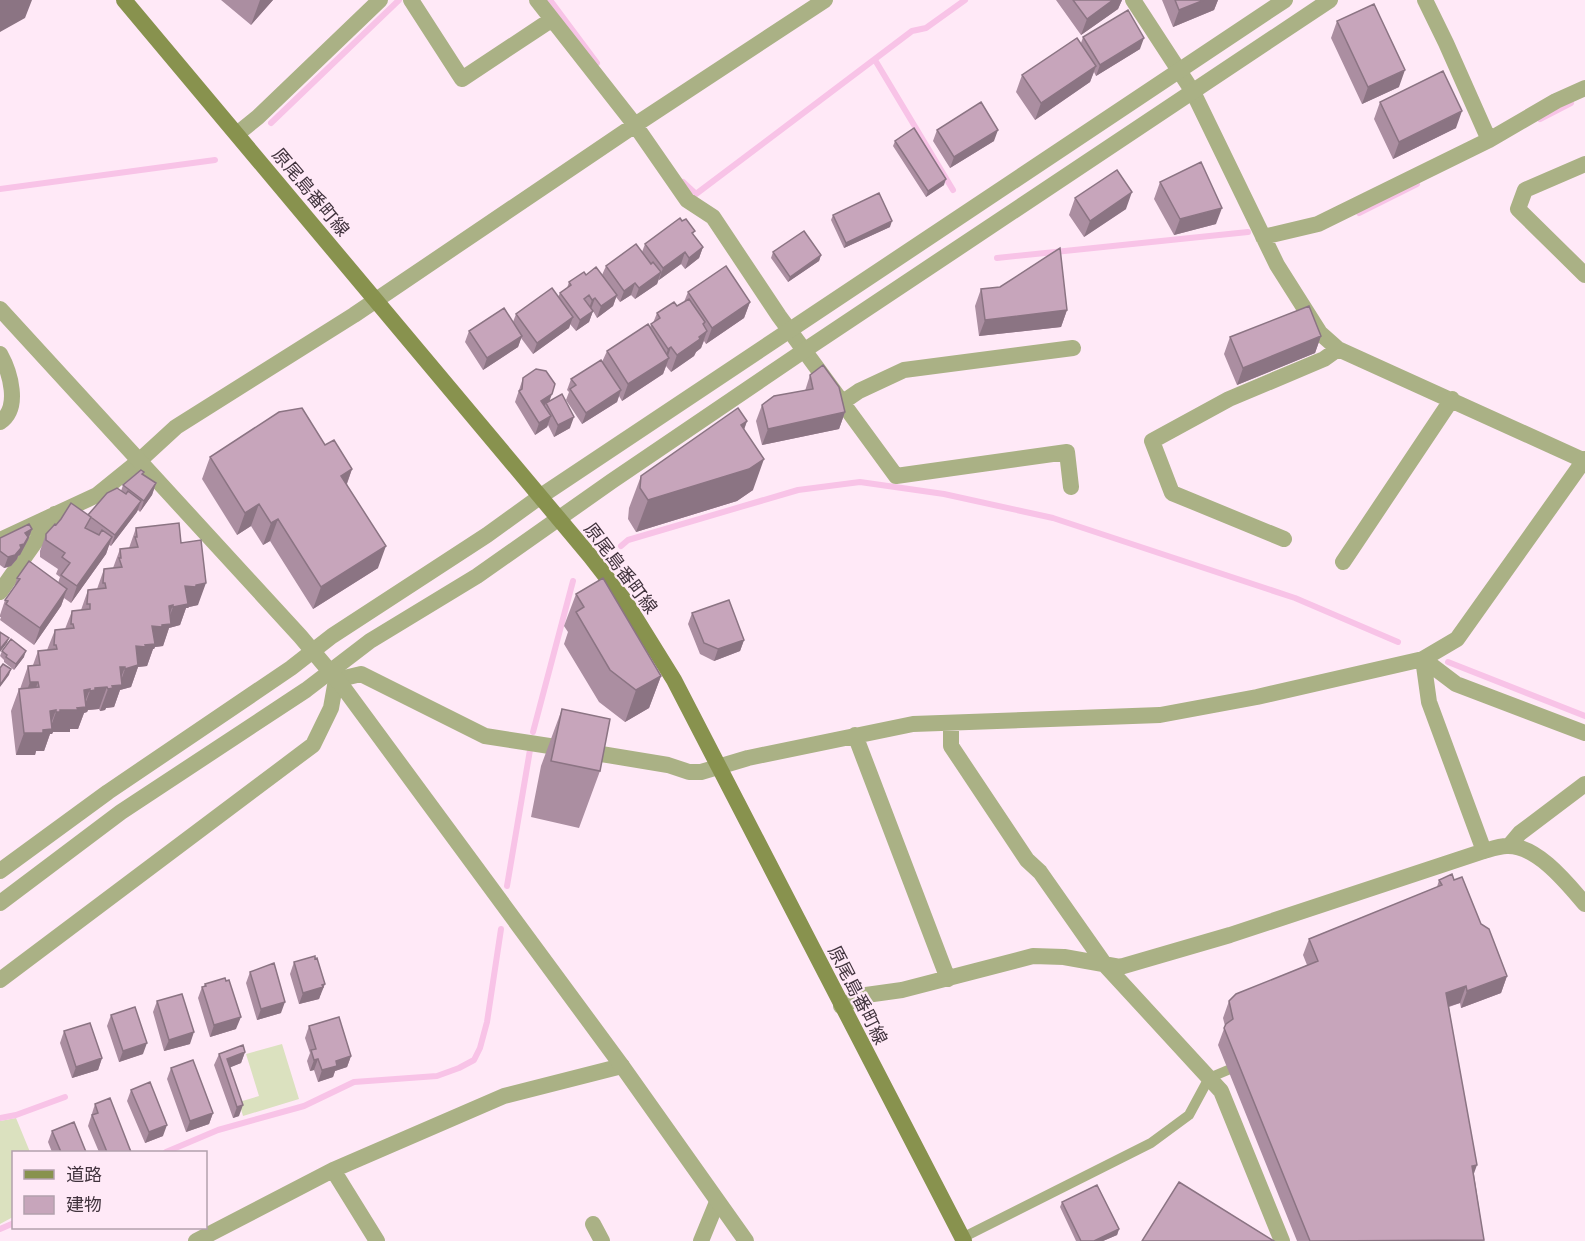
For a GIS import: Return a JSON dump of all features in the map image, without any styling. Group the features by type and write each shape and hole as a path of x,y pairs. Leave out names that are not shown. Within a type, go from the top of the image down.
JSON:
{"main road":[{"name":"原尾島番町線","path":"124,0 541,496 625,601 674,680 963,1240"}],"street":[{"path":"237,134 258,117 380,0"},
{"path":"411,0 462,79 551,20"},
{"path":"537,0 635,125 687,200 713,217 791,331 896,476 1067,452 1071,487"},
{"path":"0,540 97,495 176,427 354,315 825,0"},
{"path":"333,676 362,674 485,736 668,765 690,772 701,772 748,758 913,724 1160,715 1257,697 1423,659 1457,639 1585,460 1338,349 1320,333 1263,237 1193,92 1133,0"},
{"path":"0,871 108,792 281,675 332,636 1285,0"},
{"path":"0,903 121,812 306,690 333,676 370,641 477,576 805,350 1330,0"},
{"path":"1425,0 1489,140"},
{"path":"1263,237 1318,224 1489,140 1556,101 1585,88"},
{"path":"1585,164 1525,190 1518,209 1585,275"},
{"path":"0,309 313,651 622,1066 746,1241"},
{"path":"843,402 859,391 904,370 1073,348"},
{"path":"1284,539 1172,493 1152,441 1229,399 1324,359 1338,349"},
{"path":"0,354 5,364 12,397 11,410 0,422"},
{"path":"1343,562 1452,399"},
{"path":"0,592 56,513"},
{"path":"1423,659 1456,684 1585,733"},
{"path":"1423,659 1429,702 1484,851"},
{"path":"0,980 313,745 331,708 333,676"},
{"path":"951,723 951,746 1027,860 1040,872 1106,966 1221,1091 1282,1241"},
{"path":"855,735 948,979"},
{"path":"1509,846 1520,833 1585,784"},
{"path":"841,1006 866,995 902,990 1033,956 1064,957 1120,967 1230,936 1484,851 1509,846 1531,853 1559,874 1585,904"},
{"path":"202,1240 333,1170 504,1096 622,1066"},
{"path":"333,1170 377,1241"},
{"path":"700,1241 717,1202"},
{"path":"593,1224 602,1241"}],"lane":[{"path":"963,1240 1151,1143 1189,1115 1209,1078 1228,1070"}],"green space":[{"path":"282,1044 299,1099 243,1116 239,1102 259,1096 246,1054"},
{"path":"16,1118 30,1151 12,1151 12,1218 0,1224 0,1121"}],"building":[{"path":"1073,0 1113,0 1087,19"},
{"path":"1175,0 1204,0 1179,10"},
{"path":"1374,4 1405,70 1368,87 1337,21"},
{"path":"1128,10 1144,38 1100,65 1083,37"},
{"path":"1077,38 1096,66 1041,103 1022,75"},
{"path":"1443,71 1462,111 1399,142 1380,102"},
{"path":"981,102 998,130 954,157 937,130"},
{"path":"914,128 946,179 928,191 895,141"},
{"path":"1201,162 1222,208 1180,219 1160,182"},
{"path":"1117,170 1132,192 1090,221 1075,198"},
{"path":"879,193 892,221 846,243 833,215"},
{"path":"680,218 682,221 686,219 695,231 692,233 703,247 689,258 685,252 663,268 645,244"},
{"path":"804,231 821,255 790,277 773,252"},
{"path":"636,244 651,264 653,262 661,272 639,288 635,283 624,291 606,266"},
{"path":"1060,248 1067,310 985,320 981,289 1000,287"},
{"path":"726,266 750,302 712,328 688,292"},
{"path":"596,267 617,295 601,306 595,298 592,300 589,295 584,299 593,311 580,320 560,293 571,285 569,282 584,272 586,275"},
{"path":"552,288 573,317 537,343 516,314"},
{"path":"689,299 705,322 703,324 707,331 699,337 700,339 677,355 671,347 668,349 651,324 660,318 657,313 674,302 677,306"},
{"path":"1309,306 1321,336 1243,368 1230,337"},
{"path":"504,308 522,336 487,358 469,331"},
{"path":"648,324 669,358 628,384 607,351"},
{"path":"601,360 621,390 586,413 570,389 576,385 571,379"},
{"path":"823,365 839,387 845,412 768,429 762,405 774,396 813,389 810,375"},
{"path":"536,369 546,371 555,384 552,394 541,401 551,416 539,423 519,391 522,389 523,378"},
{"path":"562,394 574,417 558,425 546,403"},
{"path":"302,408 325,445 334,440 352,469 341,476 386,546 321,587 278,519 271,523 259,504 245,513 210,457 279,412"},
{"path":"738,408 747,421 741,425 764,459 749,469 648,500 640,488 641,476"},
{"path":"141,470 144,472 142,474 156,483 144,501 123,485"},
{"path":"117,488 126,494 128,491 141,501 115,535 88,515 107,493"},
{"path":"71,503 91,517 85,528 99,535 102,530 112,537 77,586 61,575 70,563 62,557 65,553 46,540 46,534 61,519"},
{"path":"179,523 181,543 201,540 206,583 196,585 196,587 185,586 188,604 169,606 171,624 162,625 162,627 152,626 155,644 145,645 146,647 136,646 138,665 125,669 125,667 120,667 122,685 108,689 107,687 84,690 86,707 77,708 78,710 60,710 60,712 50,711 52,729 43,730 43,733 24,733 19,689 39,687 38,682 30,682 28,666 40,665 38,651 57,649 54,645 55,630 74,628 71,624 72,611 90,609 90,604 87,604 88,590 106,588 103,583 104,569 122,567 119,558 121,558 120,549 138,547 135,537 137,537 136,528"},
{"path":"29,524 32,529 25,533 28,537 24,544 20,545 21,548 15,555 8,557 0,551 0,538"},
{"path":"29,561 67,589 40,628 6,604 8,601 5,600"},
{"path":"603,578 661,676 636,690 610,670 576,612 584,607 576,594"},
{"path":"729,600 744,640 718,649 704,643 692,613"},
{"path":"0,632 9,638 0,649"},
{"path":"11,639 26,651 16,664 2,651"},
{"path":"3,664 11,669 0,685 0,668"},
{"path":"562,709 610,719 600,771 551,761"},
{"path":"1452,874 1454,880 1462,877 1481,924 1489,929 1507,976 1467,991 1466,986 1446,993 1477,1165 1472,1166 1484,1240 1310,1241 1224,1028 1233,1019 1229,1001 1236,994 1318,961 1309,939 1442,885 1439,880"},
{"path":"315,956 325,984 322,985 323,987 303,993 294,962"},
{"path":"274,963 285,1002 261,1009 250,972"},
{"path":"225,978 226,981 229,980 241,1017 214,1025 202,987"},
{"path":"182,994 194,1032 169,1040 157,1001"},
{"path":"135,1007 147,1043 123,1051 111,1015"},
{"path":"339,1017 351,1056 336,1061 337,1066 322,1070 318,1059 314,1060 311,1050 316,1049 309,1026"},
{"path":"90,1023 102,1058 76,1067 64,1031"},
{"path":"243,1045 245,1052 227,1059 243,1105 237,1107 219,1054"},
{"path":"193,1060 213,1113 190,1121 171,1068"},
{"path":"150,1082 167,1125 149,1132 131,1090"},
{"path":"110,1098 131,1151 107,1151 92,1115 98,1113 95,1104"},
{"path":"74,1122 86,1151 61,1151 52,1131"},
{"path":"1179,1182 1274,1241 1142,1241"},
{"path":"1097,1185 1119,1229 1094,1241 1081,1241 1062,1202"}],"waterway":[{"path":"271,123 399,0"},
{"path":"550,0 597,63"},
{"path":"683,182 696,194 912,31 926,28 965,0"},
{"path":"875,60 953,190"},
{"path":"1540,119 1571,103"},
{"path":"0,189 215,160"},
{"path":"1359,213 1417,184"},
{"path":"997,258 1248,232"},
{"path":"621,546 628,540 798,490 860,482 944,494 1053,518 1295,598 1398,642"},
{"path":"533,732 573,581"},
{"path":"1448,662 1585,716"},
{"path":"507,886 530,750"},
{"path":"168,1151 218,1130 304,1106 354,1082 437,1076 474,1060 487,1022 501,929"},
{"path":"0,1118 16,1115 65,1097"},
{"path":"0,1229 12,1224"}]}
